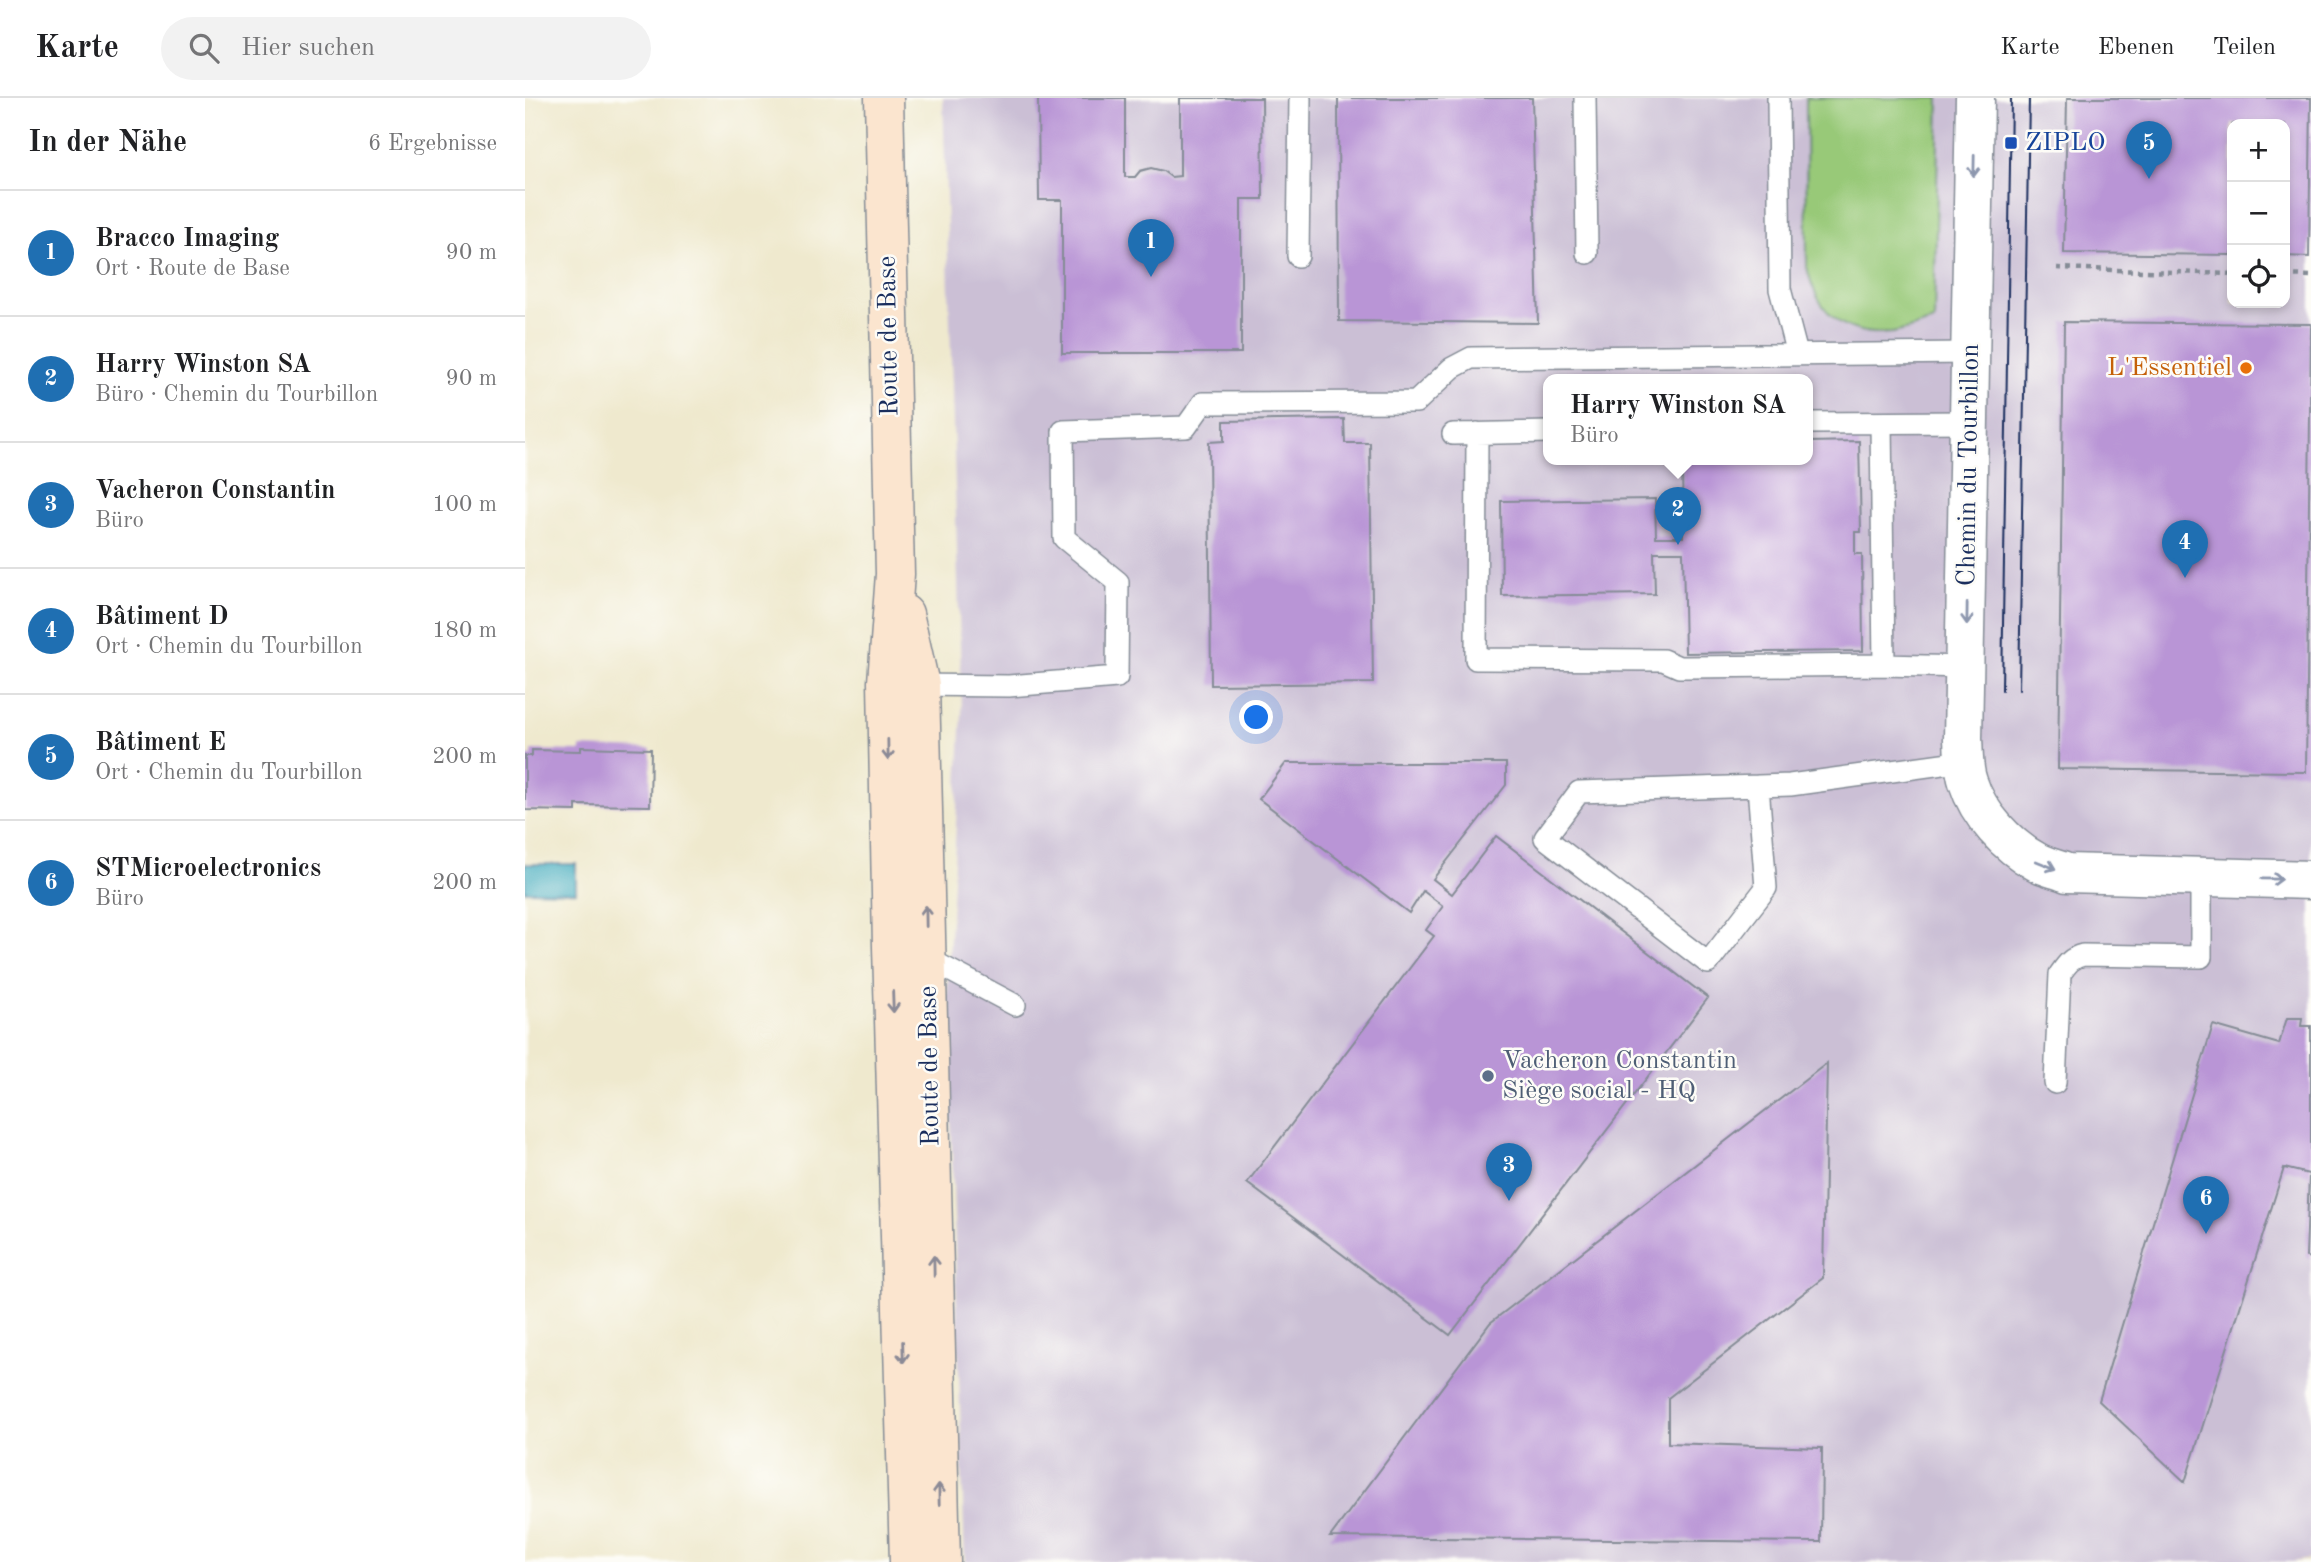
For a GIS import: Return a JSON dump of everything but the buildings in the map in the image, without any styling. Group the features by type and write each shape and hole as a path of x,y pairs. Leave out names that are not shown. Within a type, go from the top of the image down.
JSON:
{"street":[{"name":"Route de Base","path":"884,98 895,574 904,684 909,952 909,1562"},
{"name":"Chemin du Tourbillon","path":"1975,98 1964,761 1968,782 1980,808 2011,844 2037,862 2067,873 2311,880"},
{"name":"Route de Base","path":"909,952 941,1562"}],"lane":[{"path":"1298,256 1300,98"},
{"path":"1585,98 1587,253"},
{"path":"1779,98 1780,289 1797,354"},
{"path":"904,684 1009,686 1117,677 1118,582 1064,538 1063,431 1186,427 1203,403 1416,402 1453,368 1471,358 1971,353"},
{"path":"1813,424 1970,422"},
{"path":"1881,423 1884,665"},
{"path":"1453,434 1543,432"},
{"path":"1477,433 1476,659 1663,660 1686,667 1966,667"},
{"path":"1758,786 1766,888 1708,963 1545,838 1580,792 1758,786 1790,785 1964,761"},
{"path":"2055,1083 2060,974 2066,965 2073,958 2083,955 2201,957 2201,878"},
{"path":"909,952 1015,1005"}],"path":[{"path":"2057,268 2227,274"},
{"path":"2290,275 2311,276"}],"shaded area":[{"name":"ZIPLO","path":"943,98 2311,98 2311,1559 2292,1562 965,1562 947,995 962,712"}],"green space":[{"path":"1806,98 1939,98 1934,321 1892,333 1859,331 1835,319 1818,297 1807,267"}],"water":[{"path":"525,864 576,864 576,892 525,891"}],"tram line":[{"path":"2002,690 2011,98"},
{"path":"2019,690 2029,98"}],"place":[{"name":"ZIPLO","path":"2011,143"},
{"name":"Bâtiment E","path":"2149,179"},
{"name":"Bracco Imaging","path":"1151,277"},
{"name":"L'Essentiel","path":"2246,368"},
{"name":"Harry Winston SA","path":"1678,545"},
{"name":"Bâtiment D","path":"2185,578"},
{"name":"Vacheron Constantin Siège social - HQ","path":"1488,1076"},
{"name":"Vacheron Constantin","path":"1509,1201"},
{"name":"STMicroelectronics","path":"2206,1234"}]}
